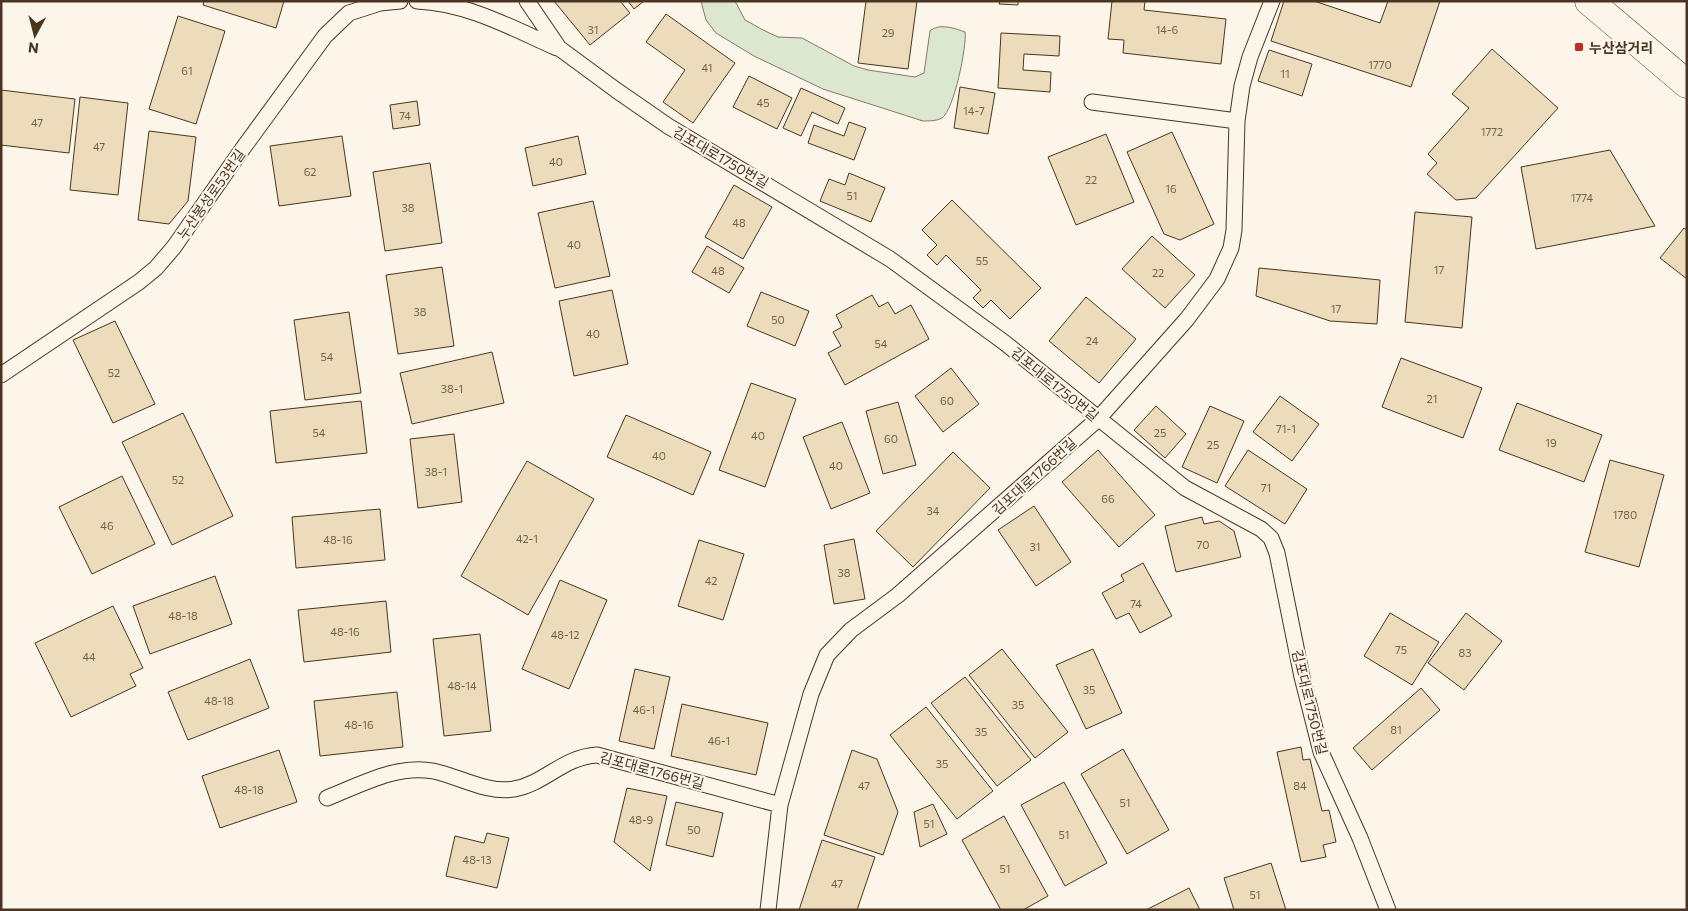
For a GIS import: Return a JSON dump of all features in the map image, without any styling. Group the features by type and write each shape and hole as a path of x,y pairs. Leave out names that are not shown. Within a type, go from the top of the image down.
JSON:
{"main road":[{"path":"1589,1 1687,84"}],"lane":[{"name":"누산봉성로53번길","path":"1,375 139,282 156,268 174,247 302,64 347,7 400,1"},
{"path":"417,1 437,2 464,8 559,48"},
{"name":"김포대로1750번길","path":"527,1 559,48 668,126 890,258 1005,343 1185,488 1260,529 1271,538 1277,553 1302,677 1321,752 1330,777 1360,838 1388,910"},
{"name":"김포대로1766번길","path":"768,910 780,805 811,694 827,655 851,630 898,595 1098,419 1187,319 1224,266 1234,230 1237,121 1242,86 1250,57 1272,1"},
{"path":"1092,102 1237,121"},
{"name":"김포대로1766번길","path":"327,798 389,774 412,770 431,771 500,790 515,789 571,760 583,756 598,755 780,805"}],"green space":[{"path":"701,1 735,1 745,20 778,37 802,38 854,66 915,77 924,73 930,31 937,27 942,27 965,32 962,63 947,113 942,118 923,121 823,89 754,56 716,33 706,20"}],"building":[{"path":"204,1 284,1 276,28 203,5"},
{"path":"554,1 620,1 630,13 590,45"},
{"path":"628,1 644,1 634,9"},
{"path":"866,1 917,1 908,69 858,63"},
{"path":"1000,1 1018,1 1018,5 999,4"},
{"path":"1112,1 1145,1 1144,10 1226,19 1221,64 1123,53 1124,40 1108,39"},
{"path":"1284,1 1314,1 1380,23 1388,1 1440,1 1411,87 1271,41"},
{"path":"666,14 735,63 693,123 663,102 685,70 646,42"},
{"path":"178,16 225,31 196,124 149,109"},
{"path":"1001,33 1060,36 1059,56 1024,54 1023,70 1051,72 1050,92 998,88"},
{"path":"1492,49 1558,108 1476,198 1456,200 1427,174 1437,163 1428,154 1469,108 1452,94"},
{"path":"1269,50 1312,64 1302,96 1258,81"},
{"path":"749,76 792,98 777,129 733,107"},
{"path":"960,87 995,93 988,134 954,128"},
{"path":"801,88 845,108 838,124 812,112 801,136 783,128"},
{"path":"1,90 75,99 69,153 1,145"},
{"path":"80,97 128,103 118,195 70,190"},
{"path":"417,101 420,125 393,129 390,105"},
{"path":"849,122 866,128 854,160 808,143 814,125 844,136"},
{"path":"149,131 196,137 188,201 169,224 138,220"},
{"path":"1172,132 1214,224 1180,240 1164,234 1127,152"},
{"path":"1106,134 1134,202 1076,225 1048,157"},
{"path":"342,136 351,196 279,206 270,146"},
{"path":"578,136 586,174 533,186 525,148"},
{"path":"1610,150 1655,226 1536,249 1521,167"},
{"path":"430,163 442,243 385,251 373,172"},
{"path":"849,173 885,188 871,222 820,201 829,179 845,185"},
{"path":"734,185 772,207 743,259 705,237"},
{"path":"952,200 1041,288 1010,319 991,300 983,308 973,298 981,290 946,255 937,265 927,255 937,245 922,230"},
{"path":"593,201 610,276 555,288 538,213"},
{"path":"1415,212 1472,217 1462,328 1405,322"},
{"path":"1684,228 1687,230 1687,279 1660,258"},
{"path":"1152,236 1195,275 1165,308 1122,269"},
{"path":"707,246 744,268 729,293 692,272"},
{"path":"442,267 454,346 398,354 386,275"},
{"path":"1259,268 1380,280 1377,324 1330,321 1256,296"},
{"path":"612,290 628,364 574,376 559,301"},
{"path":"761,292 809,311 795,346 747,326"},
{"path":"872,295 879,307 888,302 895,314 911,305 929,339 845,385 828,353 841,346 833,332 842,327 836,315"},
{"path":"1086,297 1136,339 1099,383 1049,341"},
{"path":"349,312 361,393 305,400 294,320"},
{"path":"115,321 155,404 113,423 73,340"},
{"path":"492,352 504,403 412,424 400,373"},
{"path":"1401,358 1482,388 1463,438 1382,407"},
{"path":"951,368 979,404 943,432 915,396"},
{"path":"751,383 796,399 765,487 719,470"},
{"path":"1280,396 1319,424 1292,461 1253,432"},
{"path":"361,401 367,453 276,463 270,411"},
{"path":"898,402 916,465 883,474 866,411"},
{"path":"1517,403 1602,435 1584,482 1499,450"},
{"path":"1156,406 1186,434 1165,458 1134,430"},
{"path":"1210,406 1244,421 1217,483 1182,467"},
{"path":"183,413 233,516 172,545 122,442"},
{"path":"626,415 711,452 693,495 607,457"},
{"path":"842,422 870,493 831,509 803,437"},
{"path":"454,434 462,502 418,508 410,439"},
{"path":"1098,450 1155,515 1119,547 1062,482"},
{"path":"1248,450 1307,489 1285,524 1225,486"},
{"path":"953,452 990,488 913,567 876,531"},
{"path":"1610,460 1664,475 1639,567 1585,552"},
{"path":"527,461 594,499 528,615 461,576"},
{"path":"122,476 155,544 92,574 59,507"},
{"path":"1034,506 1071,562 1036,586 998,530"},
{"path":"380,509 385,560 296,568 292,517"},
{"path":"1202,517 1204,524 1219,521 1234,531 1241,557 1176,572 1165,526"},
{"path":"854,539 865,599 834,604 824,545"},
{"path":"699,540 744,554 723,620 678,606"},
{"path":"1143,563 1172,616 1140,633 1129,613 1116,619 1102,593 1124,581 1121,575"},
{"path":"215,576 232,624 150,654 133,606"},
{"path":"560,580 607,600 569,689 522,669"},
{"path":"386,601 391,652 304,662 298,610"},
{"path":"113,606 143,668 130,674 136,686 71,717 35,643"},
{"path":"1390,613 1439,642 1412,685 1364,656"},
{"path":"1466,613 1502,641 1464,690 1428,663"},
{"path":"480,634 491,731 444,736 433,639"},
{"path":"1002,649 1068,732 1035,758 969,675"},
{"path":"1093,649 1122,713 1086,729 1056,665"},
{"path":"250,659 269,708 188,740 168,692"},
{"path":"635,669 670,677 654,749 619,741"},
{"path":"965,677 1031,760 997,786 931,703"},
{"path":"1421,688 1440,710 1372,770 1353,748"},
{"path":"397,692 403,747 320,756 314,701"},
{"path":"682,704 768,723 756,775 671,756"},
{"path":"926,707 993,791 957,819 890,735"},
{"path":"1301,747 1303,760 1310,759 1322,811 1329,810 1336,842 1323,845 1326,857 1301,862 1277,752"},
{"path":"1123,749 1169,830 1127,854 1081,774"},
{"path":"279,750 297,802 220,828 202,776"},
{"path":"852,750 877,759 898,812 883,855 824,835"},
{"path":"1064,782 1107,863 1065,886 1021,805"},
{"path":"627,788 667,796 650,871 614,842"},
{"path":"676,802 723,813 713,857 666,845"},
{"path":"933,804 947,834 920,847 914,812"},
{"path":"1004,816 1048,896 1023,910 1001,910 962,840"},
{"path":"487,833 509,838 497,888 446,876 455,836 484,843"},
{"path":"822,840 875,857 857,910 799,910"},
{"path":"1271,863 1286,910 1234,910 1224,878"},
{"path":"1189,888 1200,910 1146,910"}],"place":[{"name":"누산삼거리","path":"1579,47"}]}
